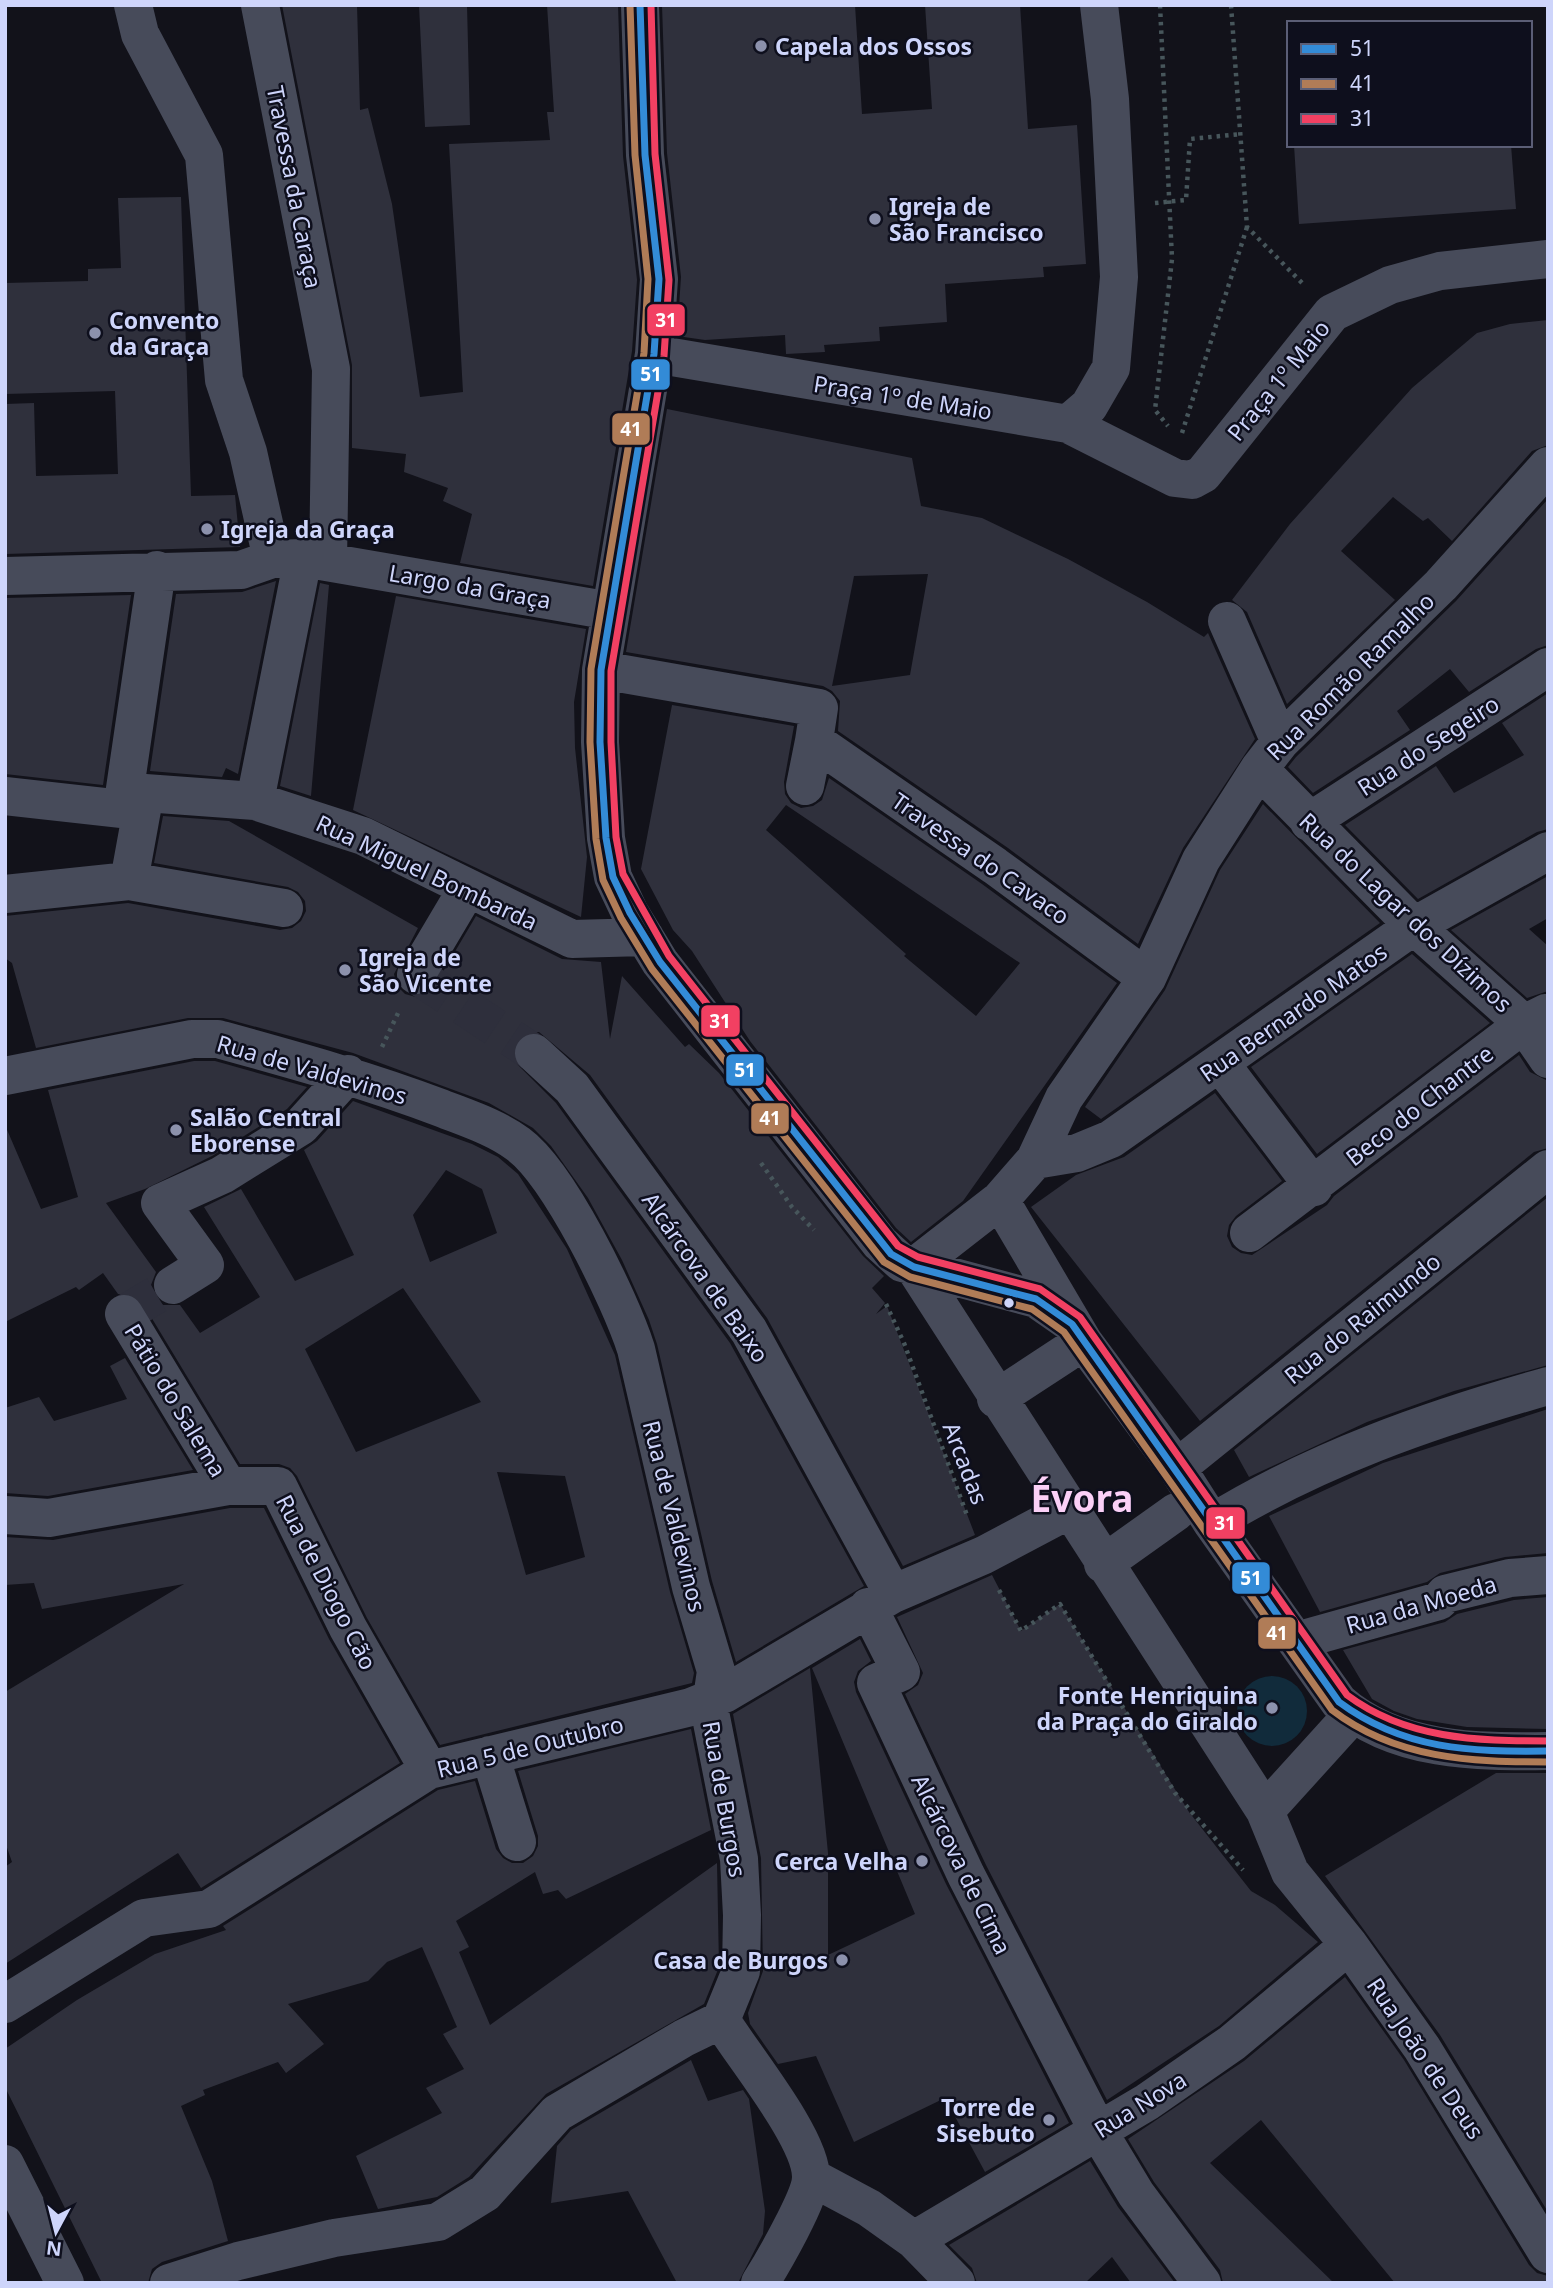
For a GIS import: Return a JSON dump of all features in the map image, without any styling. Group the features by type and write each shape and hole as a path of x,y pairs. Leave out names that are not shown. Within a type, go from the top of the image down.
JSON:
{"street":[{"path":"133,5 141,34 204,155 223,380 286,562 255,801"},
{"name":"Travessa da Caraça","path":"260,5 331,369 286,562"},
{"name":"Rua João de Deus","path":"640,5 645,155 659,279 654,354 601,670 600,742 613,877 660,962 793,1133 902,1260 1265,1811 1290,1872 1349,1945 1422,2048 1548,2254"},
{"path":"1068,424 1089,406 1101,390 1111,368 1119,277 1110,99 1099,5"},
{"name":"Praça 1º Maio","path":"1143,461 1175,478 1192,480 1203,474 1332,313 1391,285 1440,271 1548,259"},
{"name":"Praça 1º de Maio","path":"654,354 1068,424 1143,461"},
{"name":"Rua Romão Ramalho","path":"902,1260 1000,1200 1035,1160 1064,1098 1147,978 1201,860 1269,756 1441,585 1548,466"},
{"name":"Largo da Graça","path":"5,576 286,562 453,582 611,611"},
{"path":"129,881 134,801 157,570"},
{"name":"Rua do Lagar dos Dízimos","path":"1227,621 1269,756 1309,822 1414,926 1536,1018 1548,1059"},
{"name":"Rua do Segeiro","path":"1309,822 1548,667"},
{"path":"601,670 819,708 805,786"},
{"name":"Travessa do Cavaco","path":"814,741 995,866 1147,978"},
{"name":"Rua Miguel Bombarda","path":"5,796 134,801 255,801 313,817 363,836 572,939 645,937"},
{"name":"Rua Bernardo Matos","path":"1035,1160 1077,1153 1111,1139 1414,926 1548,851"},
{"path":"5,894 129,881 284,908"},
{"path":"416,975 467,889"},
{"name":"Beco do Chantre","path":"1249,1233 1314,1187 1536,1018"},
{"name":"Rua de Valdevinos","path":"5,1076 192,1039 218,1039 357,1077 484,1125 519,1144 551,1180 626,1317 636,1349 691,1587 716,1671 712,1699"},
{"name":"Alcárcova de Baixo","path":"534,1053 572,1088 749,1331 881,1600"},
{"path":"1220,1063 1314,1187"},
{"path":"173,1285 205,1265 160,1203 222,1175 301,1126 357,1077"},
{"name":"Rua do Raimundo","path":"1177,1468 1548,1169"},
{"path":"1000,1200 1069,1338"},
{"path":"902,1260 1036,1298 1177,1468 1212,1523 1339,1702 1348,1720 1397,1738 1429,1744 1497,1752 1548,1751"},
{"name":"Pátio do Salema","path":"124,1314 228,1486"},
{"path":"996,1399 1069,1338"},
{"path":"1212,1523 1249,1500 1336,1458 1454,1413 1548,1386"},
{"name":"Rua de Diogo Cão","path":"5,1515 49,1518 228,1486 278,1486 348,1628 429,1770"},
{"name":"Rua 5 de Outubro","path":"5,2004 144,1917 209,1909 429,1770 691,1707 712,1699 881,1600 984,1555 1069,1510"},
{"path":"1104,1564 1176,1512"},
{"name":"Rua da Moeda","path":"1296,1641 1439,1601 1445,1594 1510,1577 1548,1575"},
{"name":"Alcárcova de Cima","path":"881,1600 901,1672 876,1683 965,1874 1098,2131"},
{"name":"Rua de Burgos","path":"712,1699 710,1713 739,1859 742,1915 741,1971 721,2020"},
{"path":"1265,1811 1348,1720"},
{"path":"490,1755 517,1843"},
{"name":"Rua Nova","path":"914,2240 1147,2102 1232,2043 1349,1945"},
{"path":"169,2283 238,2262 334,2238 438,2222 485,2193 557,2113 684,2038 721,2020 798,2136 811,2178 795,2217 763,2277"},
{"path":"1098,2131 1136,2194 1202,2283"},
{"path":"5,2164 65,2283"},
{"path":"811,2178 869,2208 914,2240 956,2283"}],"path":[{"path":"1160,5 1172,259 1155,410 1171,431"},
{"path":"1179,441 1247,227 1231,5"},
{"path":"1186,200 1190,139 1241,134"},
{"path":"1247,227 1332,313"},
{"path":"357,1077 416,975"},
{"path":"754,1152 792,1207 817,1233"},
{"name":"Arcadas","path":"882,1300 904,1343 930,1420 984,1555 1021,1631 1060,1604 1175,1793 1250,1877"}],"water":[{"name":"Fonte Henriquina da Praça do Giraldo","path":"1279,1676 1292,1682 1301,1691 1305,1697 1305,1725 1297,1736 1286,1744 1265,1746 1247,1736 1239,1725 1237,1704 1247,1686 1258,1678"}],"building":[{"path":"282,5 357,5 360,110 368,108 392,204 420,397 463,392 449,144 550,140 547,112 554,112 547,5 618,5 623,156 637,280 632,351 593,586 460,563 472,514 443,501 448,488 404,472 406,454 352,448 352,365"},
{"path":"419,5 467,5 470,125 425,127"},
{"name":"Igreja de São Francisco","path":"662,5 855,5 862,114 932,109 925,5 1020,5 1028,129 1077,125 1086,264 1043,267 1044,277 945,284 947,322 879,327 880,341 824,345 825,352 786,354 785,335 705,340 677,336 681,277 667,153"},
{"path":"1294,147 1511,147 1516,209 1299,224"},
{"name":"Convento da Graça","path":"181,197 191,496 235,495 240,547 5,554 5,404 34,403 36,476 118,474 115,391 5,394 5,283 88,281 88,269 121,268 118,198"},
{"path":"1548,320 1548,445 1532,451 1452,541 1428,518 1423,521 1393,497 1341,551 1395,600 1287,704 1247,612 1232,600 1290,524 1412,388 1477,333 1510,324"},
{"path":"667,409 912,458 921,506 982,518 1068,559 1204,637 1208,633 1255,739 1183,848 1138,944 1008,848 838,731 840,701 832,691 823,686 626,652","holes":["928,574 910,675 832,686 854,576"]},
{"path":"1548,499 1548,645 1536,649 1469,692 1450,669 1397,711 1410,730 1313,793 1288,767 1456,601"},
{"path":"276,581 238,774 226,768 222,777 150,771 176,594 242,592"},
{"path":"320,583 329,585 311,796 280,786"},
{"path":"131,595 103,785 5,774 5,598"},
{"path":"396,596 586,629 574,702 575,748 587,857 581,917 353,810"},
{"path":"1548,693 1548,829 1537,832 1418,899 1345,825 1436,766 1454,793 1524,755 1502,723"},
{"path":"672,705 794,726 784,782 785,794 791,803 801,808 813,806 822,800 829,778 982,884 1117,983 963,1201 911,1242 896,1228 750,1041 692,951 673,930 641,869","holes":["786,805 1020,963 976,1016 904,956 906,954 766,830"]},
{"path":"1263,804 1380,923 1101,1119 1085,1107 1165,990 1220,870"},
{"path":"163,816 229,821 418,928 394,974 397,986 405,994 416,997 427,994 434,987 476,916 562,959 601,962 610,1039 622,976 685,1047 689,1044 719,1073 863,1256 884,1276 872,1288 885,1303 876,1314 887,1306 975,1535 903,1566 767,1318 590,1075 539,1032 528,1032 518,1038 513,1048 513,1060 556,1103 730,1343 864,1586 736,1662 712,1581 657,1344 649,1320 622,1260 588,1198 551,1146 533,1128 489,1103 353,1053 223,1018 188,1018 36,1048 12,963 5,958 5,916 128,903 280,930 292,928 301,921 306,911 305,901 298,892 288,887 154,863"},
{"path":"1548,876 1548,918 1529,929 1548,946 1548,991 1527,998 1451,930"},
{"path":"1412,954 1490,1023 1317,1154 1251,1067"},
{"path":"1519,1055 1530,1072 1548,1081 1548,1148 1534,1152 1200,1421 1031,1207 1076,1175 1124,1157 1215,1093 1282,1181 1236,1216 1229,1225 1227,1236 1232,1247 1241,1253 1252,1255 1327,1205 1334,1196"},
{"path":"194,1061 215,1061 307,1087 287,1109 212,1156 145,1189 106,1203 156,1272 151,1285 155,1297 163,1305 180,1305 200,1333 260,1297 204,1207 241,1189 295,1281 354,1255 304,1150 317,1141 353,1101 472,1144 498,1157 518,1174 567,1249 615,1355 670,1592 694,1673 692,1683 440,1745 367,1618 297,1476 290,1468 279,1464 240,1464 142,1302 134,1295 118,1294 103,1273 79,1290 76,1287 5,1322 5,1125 41,1209 78,1197 48,1090","holes":["446,1170 482,1189 497,1233 430,1262 413,1215","403,1288 481,1402 356,1452 305,1349","497,1472 565,1476 585,1557 526,1575"]},
{"path":"1548,1197 1548,1365 1454,1391 1367,1422 1249,1477 1234,1450"},
{"path":"125,1358 193,1470 48,1496 5,1493 5,1408 39,1397 54,1421 127,1399 110,1366"},
{"path":"1548,1409 1548,1553 1505,1557 1440,1573 1427,1582 1320,1612 1269,1516 1383,1463"},
{"path":"230,1508 264,1508 329,1639 400,1763 201,1888 178,1853 5,1964 5,1867 12,1862 5,1842 5,1692 184,1584 42,1609 34,1583 5,1585 5,1537 53,1540"},
{"path":"992,1575 1021,1631 1060,1604 1189,1812 1251,1891 1275,1905 1318,1942 1219,2026 1107,2100 986,1865 905,1694 918,1685 923,1673 897,1617"},
{"path":"1548,1597 1548,1729 1467,1727 1417,1719 1394,1711 1372,1699 1343,1650 1445,1622 1457,1614 1514,1600"},
{"path":"860,1639 871,1661 858,1671 854,1682 856,1692 946,1884 1069,2123 985,2172 945,2098 854,2142 816,2056 778,2064 750,2024 748,2013 763,1971 761,1858 733,1714 810,1668 828,1853 828,1955 915,1914 812,1668"},
{"path":"691,1729 711,1830 566,1899 558,1890 543,1894 535,1872 456,1921 469,1947 459,1952 490,2025 717,1863 719,1967 704,2004 546,2094 469,2177 437,2197 378,2209 356,2156 442,2113 426,2088 464,2069 443,2034 457,2027 422,1947 387,1962 368,1981 288,2004 324,2044 286,2073 278,2062 203,2090 205,2095 181,2106 212,2181 228,2241 162,2262 152,2269 148,2283 102,2283 5,2087 5,2049 77,2000 155,1954 226,1930 223,1926 438,1790 475,1781 496,1849 503,1858 512,1863 523,1863 533,1856 538,1846 538,1836 518,1771"},
{"path":"1496,1773 1548,1773 1548,2212 1440,2035 1325,1876"},
{"path":"1345,1977 1404,2060 1529,2265 1537,2273 1548,2276 1548,2283 1395,2283 1261,2120 1210,2163 1334,2283 1223,2283 1220,2270 1154,2182 1128,2139 1244,2061"},
{"path":"691,2060 708,2101 743,2090 749,2099 765,2211 763,2234 738,2283 677,2283 628,2191 551,2203 557,2146 571,2130"},
{"path":"1090,2161 1118,2207 1175,2283 1131,2283 1112,2257 1085,2283 977,2283 972,2268 949,2245"}],"tunnel":[{"path":"416,975 534,1053"},
{"path":"124,1314 173,1285"}],"transit line":[{"name":"41","path":"630,5 635,155 648,279 644,353 591,669 590,742 596,839 603,880 621,918 652,969 884,1262 910,1277 1032,1309 1064,1332 1332,1710 1356,1726 1408,1748 1490,1761 1548,1762"},
{"name":"51","path":"640,5 645,155 659,279 654,354 601,670 600,742 606,838 613,877 630,913 660,962 891,1254 914,1267 1036,1299 1072,1324 1339,1702 1363,1718 1413,1739 1465,1749 1548,1751"},
{"name":"31","path":"651,5 655,154 669,280 664,356 611,671 611,742 616,837 623,874 669,956 898,1246 918,1257 1040,1289 1080,1317 1347,1695 1370,1710 1418,1729 1468,1738 1548,1741"}],"place":[{"name":"Capela dos Ossos","path":"761,46"},
{"name":"Igreja de São Francisco","path":"875,219"},
{"name":"Convento da Graça","path":"95,333"},
{"name":"Igreja da Graça","path":"207,529"},
{"name":"Igreja de São Vicente","path":"345,970"},
{"name":"Salão Central Eborense","path":"176,1130"},
{"name":"Fonte Henriquina da Praça do Giraldo","path":"1272,1708"},
{"name":"Cerca Velha","path":"922,1861"},
{"name":"Casa de Burgos","path":"842,1960"},
{"name":"Torre de Sisebuto","path":"1049,2120"}],"district":[{"name":"Évora","path":"1082,1497"}]}
